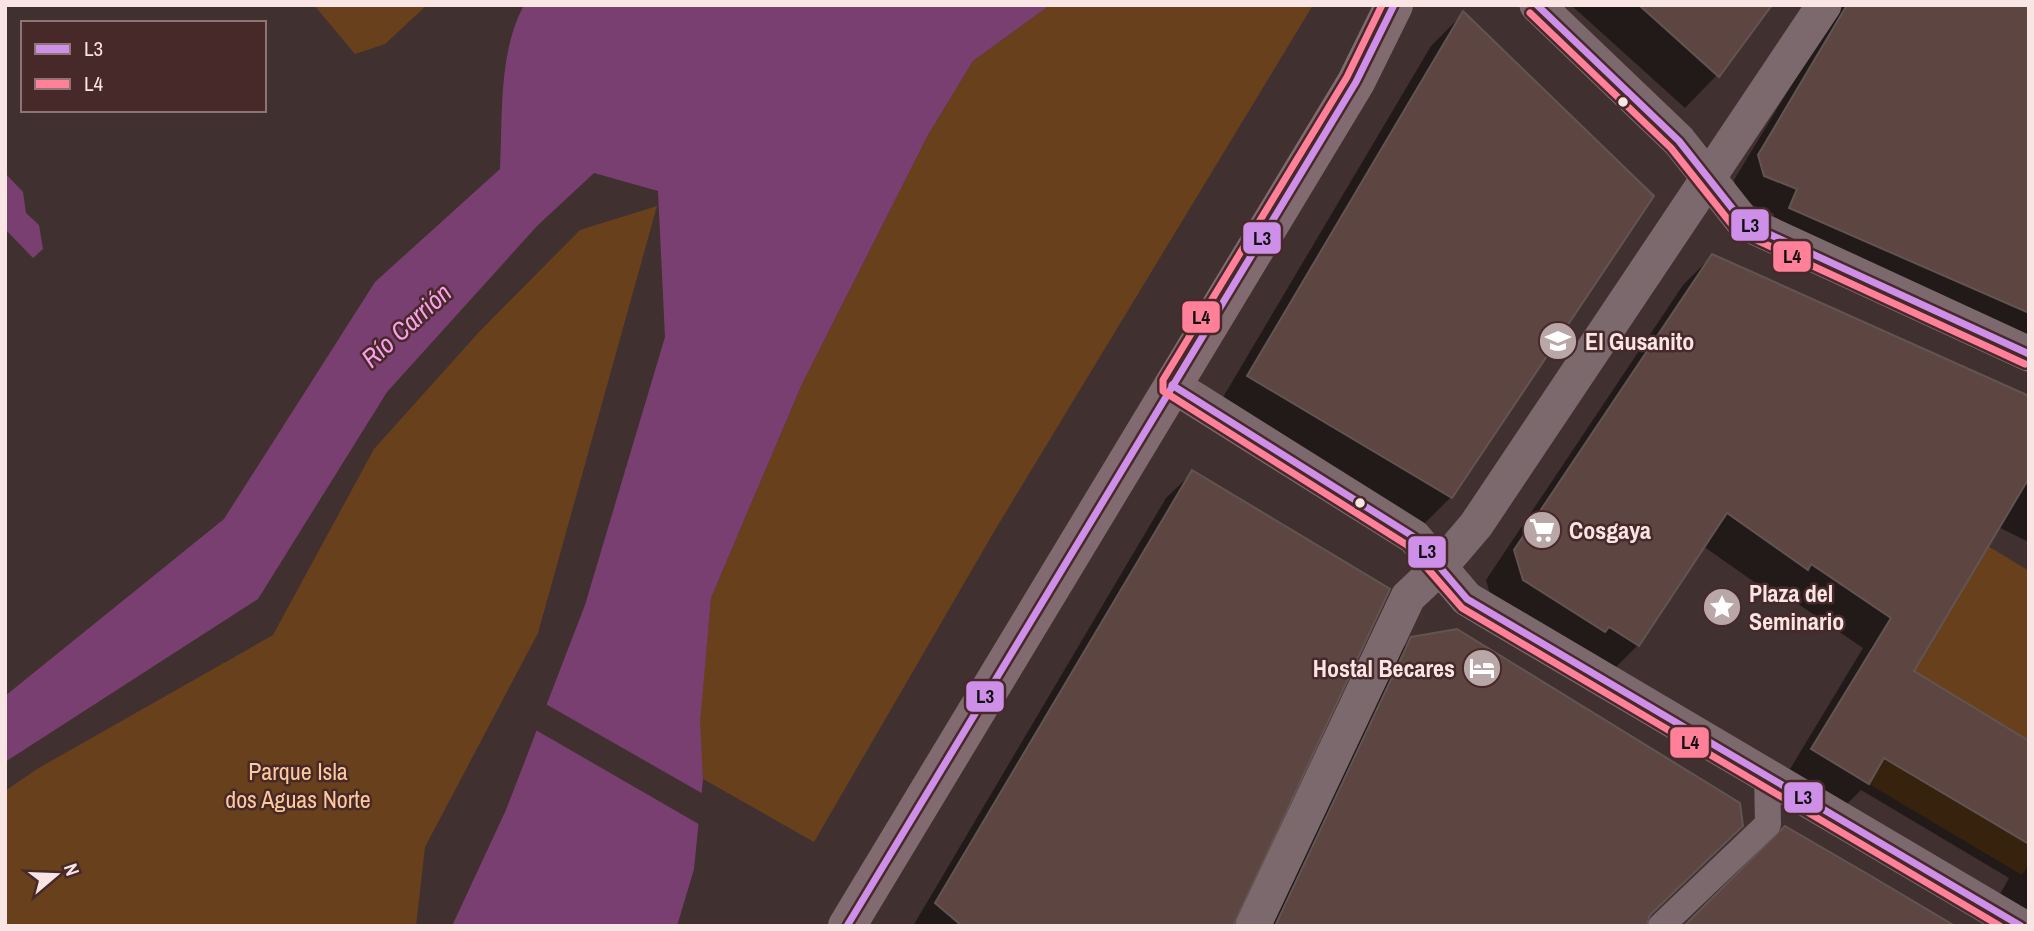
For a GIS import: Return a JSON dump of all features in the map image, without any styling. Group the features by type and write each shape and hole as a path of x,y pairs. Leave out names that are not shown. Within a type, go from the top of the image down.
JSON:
{"main road":[{"path":"847,926 1356,82 1394,5"}],"street":[{"path":"1537,5 1679,141 1743,222 2029,354"},
{"path":"1253,926 1408,597 1441,566 1476,526 1824,5"},
{"path":"1172,385 1414,537 1467,599 2021,926"},
{"path":"1661,926 1768,824 1767,774"}],"green space":[{"path":"314,5 427,5 385,44 355,54"},
{"path":"1050,5 1313,5 995,530 814,842 703,779 699,722 711,598 802,384 928,135 973,61"},
{"name":"Parque Isla dos Aguas Norte","path":"657,206 538,633 425,847 416,926 5,926 5,791 37,769 273,635 374,449 479,332 580,230"},
{"path":"1988,546 2029,571 2029,741 1914,671"},
{"path":"1884,758 2029,844 2029,863 2022,875 1869,784"}],"water":[{"name":"Río Carrión","path":"524,5 1050,5 973,61 928,135 802,384 711,598 700,722 703,779 694,869 677,926 452,926 506,810 585,605 665,337 658,191 594,173 537,226 387,392 258,599 5,762 5,696 224,519 375,282 500,169 506,64 516,24"},
{"path":"5,173 23,192 26,213 39,225 43,249 33,258 5,229"}],"pier":[{"path":"544,703 705,795 702,826 534,729"}],"building":[{"path":"1639,5 1772,5 1719,77"},
{"path":"1847,5 2029,5 2029,313 1789,208 1797,189 1764,176 1758,155"},
{"path":"1463,11 1654,196 1452,498 1247,376"},
{"path":"1712,254 2029,396 2029,478 1914,671 2029,741 2029,844 1884,758 1869,784 1811,749 1891,618 1811,564 1808,570 1727,513 1639,646 1609,627 1605,632 1523,580 1514,550"},
{"path":"1192,470 1390,589 1233,926 962,926 935,903"},
{"path":"1457,629 1740,803 1743,826 1650,915 1646,926 1275,926 1411,637"},
{"path":"1785,826 1871,876 1955,926 1684,926"}],"transit line":[{"name":"L4","path":"1382,5 1347,77 1163,380 1163,391 1407,545 1462,608 2000,926"},
{"name":"L3","path":"847,926 1356,82 1394,5"},
{"name":"L3","path":"1537,5 1679,141 1743,222 2029,354"},
{"name":"L4","path":"1530,13 1671,148 1737,231 2025,364"},
{"name":"L3","path":"1172,385 1414,537 1467,599 2021,926"}],"place":[{"name":"El Gusanito","path":"1558,341"},
{"name":"Cosgaya","path":"1542,530"},
{"name":"Plaza del Seminario","path":"1722,607"},
{"name":"Hostal Becares","path":"1482,668"}]}
